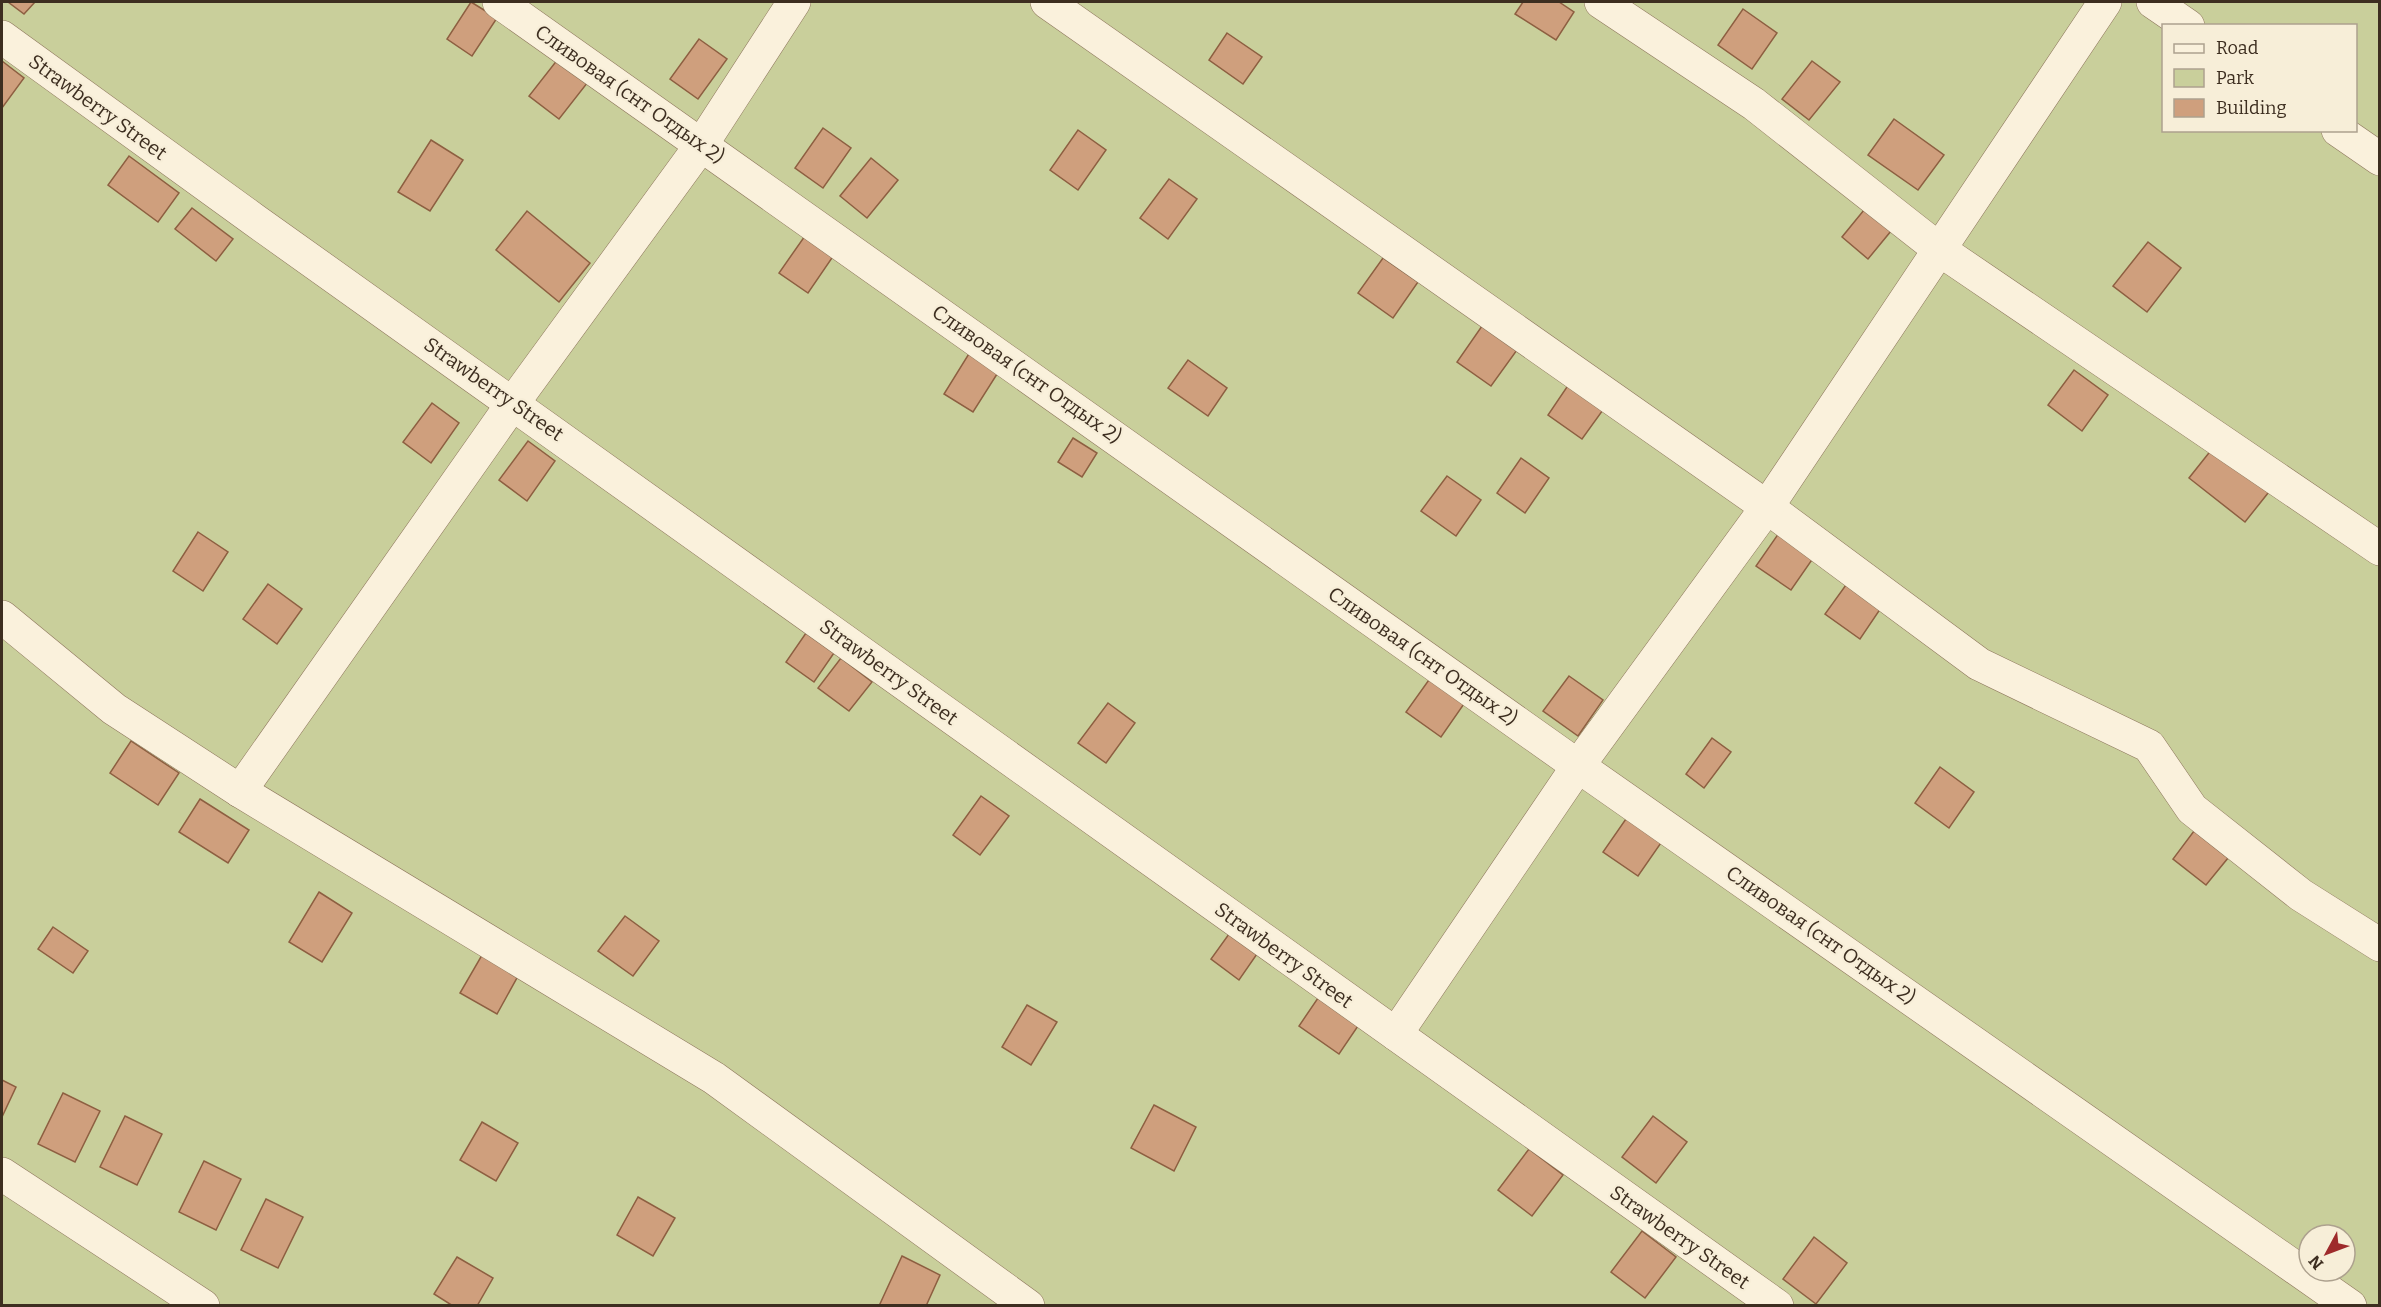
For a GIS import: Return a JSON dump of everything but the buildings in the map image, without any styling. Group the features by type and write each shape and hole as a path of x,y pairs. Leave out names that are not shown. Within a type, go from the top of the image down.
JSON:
{"lane":[{"name":"Сливовая (снт Отдых 2)","path":"499,2 1578,765 2350,1305"},
{"path":"240,791 513,403 702,144 794,2"},
{"path":"1047,2 1767,507 1979,664 2149,746 2192,809 2301,895 2379,945"},
{"path":"1601,2 1754,104 1940,250 2379,549"},
{"path":"1396,1035 1578,765 1767,507 2105,2"},
{"path":"2153,2 2185,24"},
{"name":"Strawberry Street","path":"2,37 1777,1305"},
{"path":"2341,132 2379,159"},
{"path":"2,617 114,709 240,791 714,1078 1028,1305"},
{"path":"2,1174 203,1305"}],"green space":[{"path":"2,2 2379,2 2379,1305 2,1306"}]}
